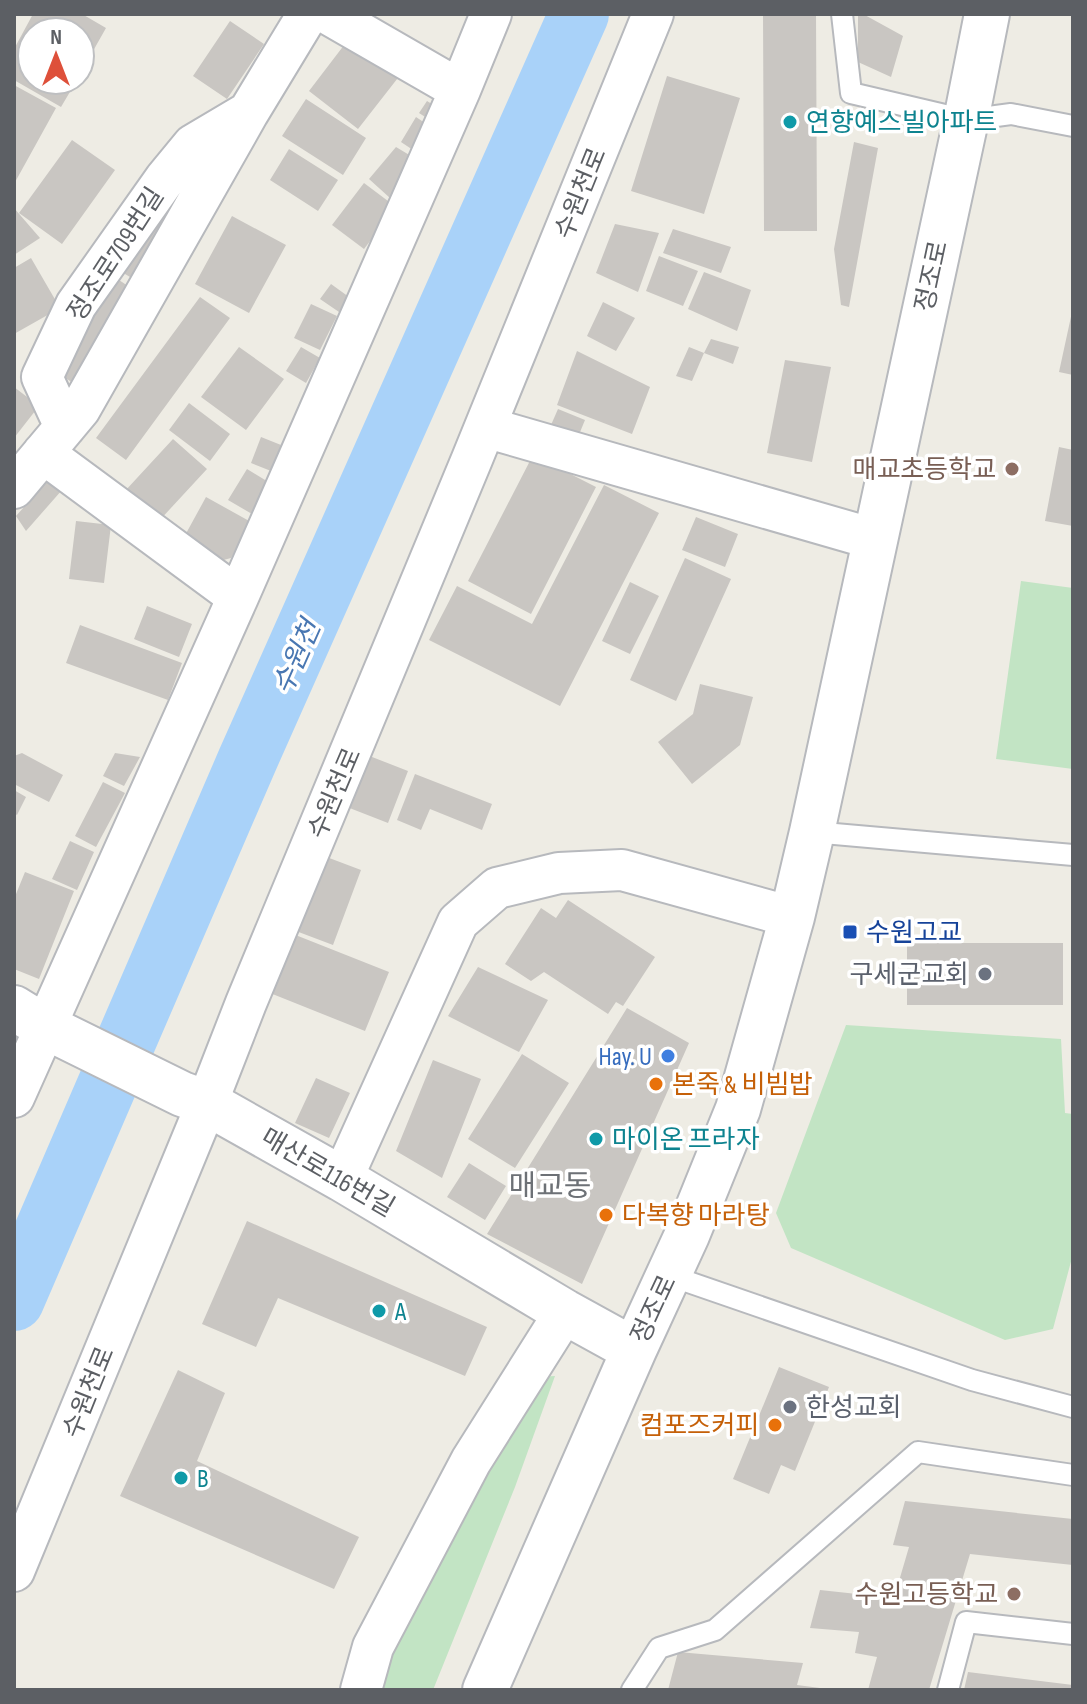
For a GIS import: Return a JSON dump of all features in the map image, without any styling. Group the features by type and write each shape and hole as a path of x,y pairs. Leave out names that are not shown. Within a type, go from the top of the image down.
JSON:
{"street":[{"path":"328,14 460,90"},
{"path":"14,1097 40,1023 238,597 491,14"},
{"name":"정조로","path":"485,1690 687,1235 738,1109 792,917 812,832 987,14"},
{"name":"수원천로","path":"14,1571 194,1098 252,989 485,427 651,15"},
{"name":"정조로709번길","path":"14,488 80,409 248,113 292,24"},
{"name":"정조로709번길","path":"238,597 54,440 42,377 76,305 165,179 193,145 248,113"},
{"path":"485,427 874,539"},
{"path":"342,1179 458,922 497,888 559,873 622,870 792,917"},
{"name":"매산로116번길","path":"40,1023 194,1098 342,1179 634,1350"},
{"path":"361,1690 373,1647 471,1461 565,1312"}],"lane":[{"path":"842,14 851,93 966,120 1011,114 1073,126"},
{"path":"812,832 1073,855"},
{"path":"668,1275 972,1380 1073,1407"},
{"path":"632,1690 659,1648 715,1630 918,1452 1073,1475"},
{"path":"948,1690 966,1622 1073,1634"}],"green space":[{"path":"1021,581 1073,588 1073,769 996,759"},
{"path":"846,1025 1061,1039 1065,1113 1073,1114 1073,1254 1053,1329 1005,1340 791,1248 776,1213"},
{"path":"555,1376 515,1487 433,1690 376,1690 416,1595 537,1377"}],"building":[{"path":"82,14 85,16 32,16"},
{"name":"연향예스빌아파트","path":"763,14 816,14 817,231 764,231"},
{"path":"858,14 903,36 891,77 858,62"},
{"path":"230,21 264,44 227,99 193,76"},
{"path":"96,22 106,28 96,46"},
{"path":"351,36 401,74 358,129 309,91"},
{"path":"16,45 16,81 14,80"},
{"path":"667,76 740,98 704,214 631,191"},
{"path":"14,85 16,96 34,96 56,108 14,184"},
{"path":"42,96 68,96 61,107"},
{"path":"306,99 366,138 343,175 282,136"},
{"path":"427,101 440,109 433,122 419,113"},
{"path":"416,117 431,127 416,152 401,142"},
{"path":"72,140 115,170 62,244 19,213"},
{"path":"854,142 878,148 849,307 841,305 834,249"},
{"path":"396,147 411,156 390,198 369,179"},
{"path":"289,149 338,180 318,211 270,180"},
{"path":"364,183 396,207 364,249 332,225"},
{"path":"177,186 188,192 135,280 110,265"},
{"path":"14,208 40,238 14,255"},
{"path":"232,216 286,245 249,313 195,284"},
{"path":"615,224 659,233 638,292 596,273"},
{"path":"673,229 731,247 721,273 663,253"},
{"path":"659,256 698,271 683,306 646,291"},
{"path":"31,258 60,308 14,334 14,268"},
{"path":"704,272 751,290 737,331 688,309"},
{"path":"113,276 134,290 73,383 52,369"},
{"path":"331,284 349,297 339,312 320,299"},
{"path":"200,297 230,318 126,460 96,438"},
{"path":"603,302 635,318 616,351 587,336"},
{"path":"311,304 337,316 320,350 294,338"},
{"path":"1073,312 1073,375 1059,372"},
{"path":"711,339 739,347 733,364 704,353"},
{"path":"239,347 284,379 246,430 201,397"},
{"path":"301,347 320,358 306,383 286,371"},
{"path":"689,347 704,353 692,381 676,376"},
{"path":"577,351 650,387 632,434 557,405"},
{"path":"785,360 831,367 812,462 767,453"},
{"path":"14,387 39,406 14,438"},
{"path":"189,403 230,434 210,461 169,430"},
{"path":"558,409 585,420 578,437 551,425"},
{"path":"261,437 281,445 271,471 251,463"},
{"path":"173,439 207,469 158,522 125,491"},
{"path":"1059,447 1073,450 1073,526 1045,521"},
{"path":"533,455 596,487 531,614 468,581"},
{"path":"247,469 270,483 252,514 228,500"},
{"path":"49,479 62,490 26,531 16,516"},
{"path":"604,485 659,513 560,706 429,640 457,586 532,624"},
{"path":"206,497 251,522 231,558 212,563 183,539"},
{"path":"696,517 738,534 725,567 682,550"},
{"path":"76,521 111,525 104,583 69,579"},
{"path":"685,558 731,579 676,701 630,680"},
{"path":"630,582 659,596 630,654 602,641"},
{"path":"147,606 192,624 179,657 134,639"},
{"path":"80,625 182,663 168,700 66,663"},
{"path":"700,684 753,697 740,745 692,784 658,742 693,714"},
{"path":"22,753 63,775 49,802 14,784 14,756"},
{"path":"115,753 140,757 124,786 103,776"},
{"path":"367,755 408,771 388,823 347,807"},
{"path":"415,774 492,804 482,830 430,809 421,830 397,820"},
{"path":"103,782 125,793 96,847 75,836"},
{"path":"14,790 26,797 17,815 14,813"},
{"path":"70,841 94,852 77,890 52,879"},
{"path":"316,853 361,870 333,945 288,928"},
{"path":"25,872 74,891 39,979 14,969 14,899"},
{"path":"568,900 655,957 623,1006 616,1002 608,1014 544,972 531,981 505,964 541,908 556,918"},
{"path":"293,934 389,972 365,1031 270,993"},
{"name":"구세군교회","path":"907,943 1063,943 1063,1005 907,1005"},
{"path":"478,967 548,1000 519,1052 448,1016"},
{"name":"마이온 프라자","path":"627,1008 689,1043 582,1284 487,1234"},
{"path":"522,1054 569,1083 515,1168 468,1139"},
{"path":"433,1060 481,1079 442,1178 396,1151"},
{"path":"316,1078 350,1093 329,1138 295,1123"},
{"path":"469,1163 506,1186 485,1220 447,1197"},
{"name":"A","path":"247,1221 487,1327 465,1376 278,1298 256,1347 202,1324"},
{"path":"779,1367 829,1387 795,1471 781,1465 769,1494 733,1479"},
{"name":"B","path":"178,1370 225,1393 197,1461 359,1537 334,1589 120,1496"},
{"path":"905,1501 1073,1519 1073,1565 970,1554 929,1690 868,1690 877,1657 855,1653 859,1632 810,1628 820,1590 894,1598 909,1547 893,1545"},
{"path":"678,1652 803,1663 797,1685 820,1690 668,1690"},
{"path":"968,1672 1073,1685 1073,1690 964,1690"}],"waterway":[{"name":"수원천","path":"14,1301 247,761 579,14"}],"place":[{"name":"연향예스빌아파트","path":"790,122"},
{"name":"매교초등학교","path":"1012,469"},
{"name":"수원고교","path":"850,932"},
{"name":"구세군교회","path":"985,974"},
{"name":"Hay. U","path":"668,1056"},
{"name":"본죽 & 비빔밥","path":"656,1084"},
{"name":"마이온 프라자","path":"596,1139"},
{"name":"다복향 마라탕","path":"606,1215"},
{"name":"A","path":"379,1311"},
{"name":"한성교회","path":"790,1407"},
{"name":"컴포즈커피","path":"775,1425"},
{"name":"B","path":"181,1478"},
{"name":"수원고등학교","path":"1014,1594"}],"district":[{"name":"매교동","path":"550,1186"}]}
